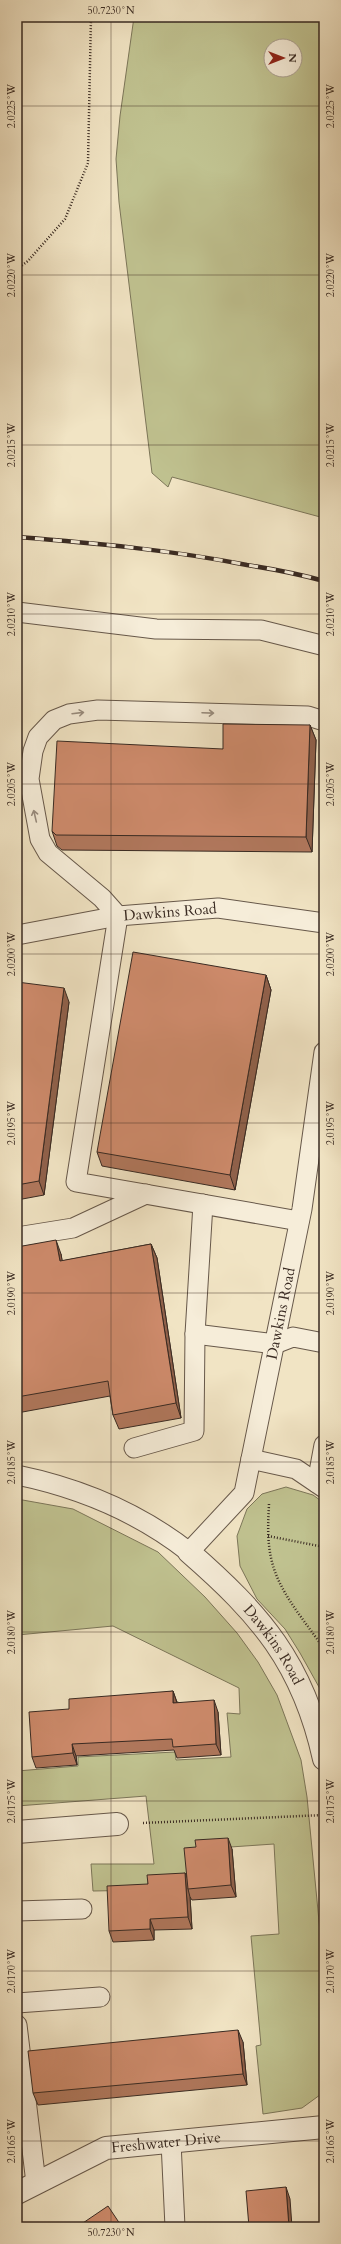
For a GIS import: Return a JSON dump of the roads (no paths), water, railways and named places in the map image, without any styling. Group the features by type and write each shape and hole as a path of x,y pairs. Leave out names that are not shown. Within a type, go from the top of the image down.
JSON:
{"street":[{"name":"Dawkins Road","path":"189,1552 231,1589 276,1642 302,1689 312,1712 324,1759"},
{"path":"17,1832 117,1824"},
{"name":"Freshwater Drive","path":"26,2188 106,2148 324,2127"}],"lane":[{"path":"17,612 156,629 261,630 321,645"},
{"path":"299,1221 76,1182 118,916 102,898 48,853 40,839 29,779 33,751 38,737 54,720 69,714 98,710 308,716 324,721"},
{"name":"Dawkins Road","path":"17,935 118,916 218,908 324,923"},
{"name":"Dawkins Road","path":"17,1475 56,1484 120,1508 168,1536 189,1552 244,1494 299,1221 324,1052"},
{"path":"17,1237 73,1228 146,1194"},
{"path":"134,1448 194,1431 195,1334 203,1204"},
{"path":"195,1334 275,1344 293,1337 324,1343"},
{"path":"251,1459 296,1469 321,1485 324,1445"},
{"path":"17,1911 82,1908"},
{"path":"17,2003 100,1997"},
{"path":"17,2025 26,2188"},
{"path":"171,2142 175,2227"}],"railway":[{"path":"17,537 190,555 276,570 324,581"}]}
